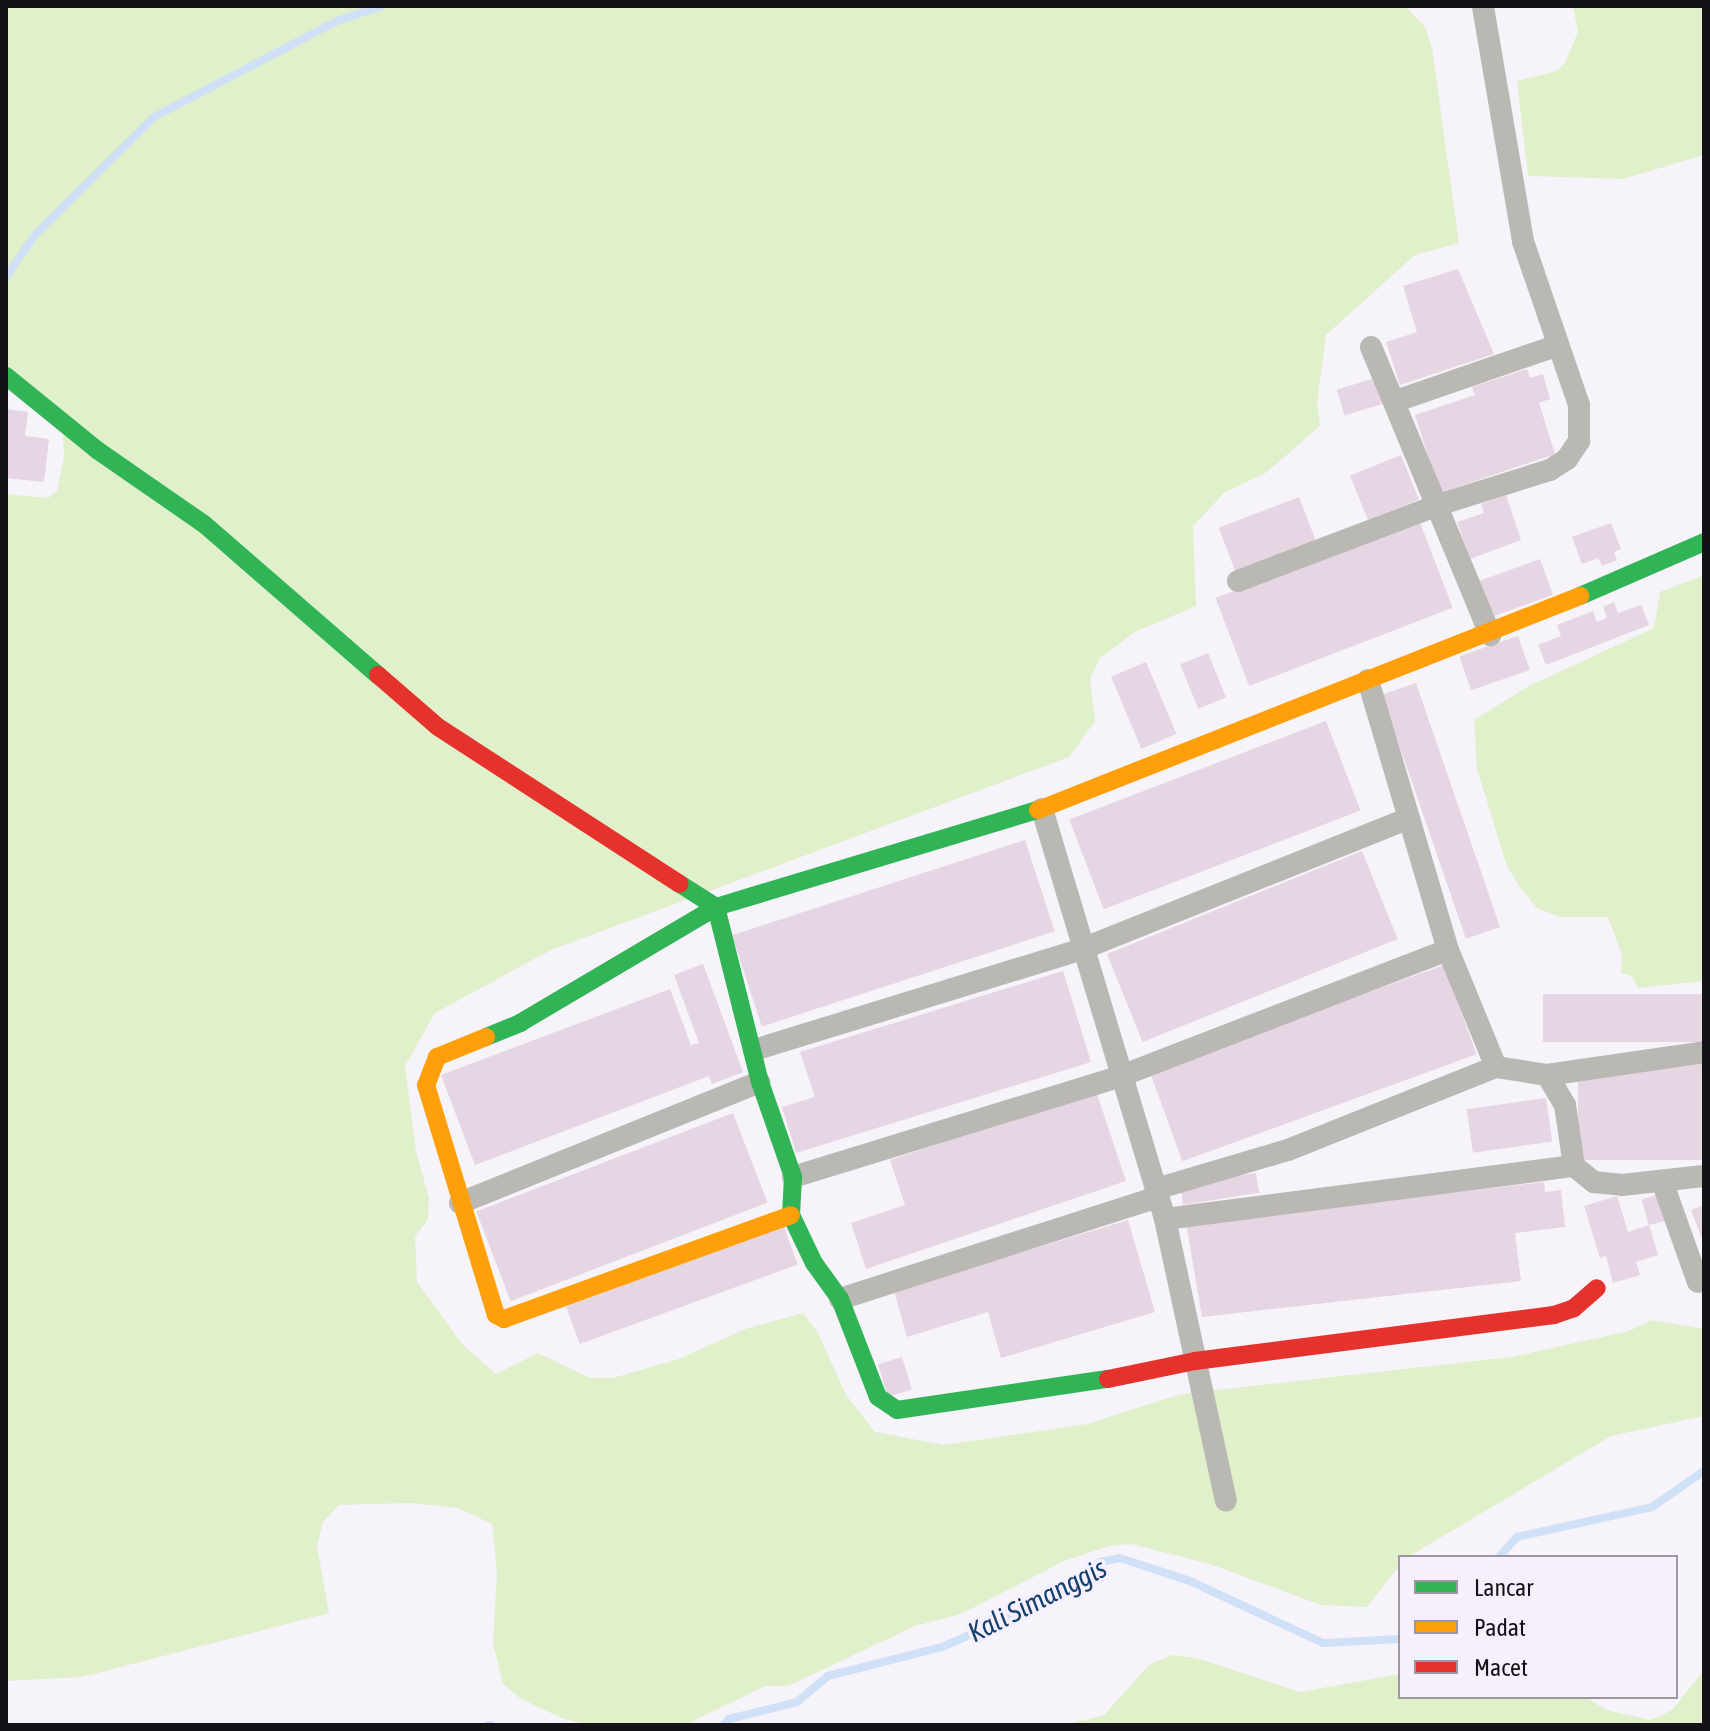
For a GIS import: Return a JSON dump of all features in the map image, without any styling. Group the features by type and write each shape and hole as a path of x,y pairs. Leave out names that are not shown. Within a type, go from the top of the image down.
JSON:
{"street":[{"path":"1238,581 1438,505 1550,470 1567,459 1582,428 1579,405 1556,346 1523,241 1483,6"},
{"path":"1396,401 1556,346"},
{"path":"1371,347 1396,401 1490,635"},
{"path":"6,376 97,450 204,524 438,727 716,907 760,1082 793,1177 791,1215 814,1263 840,1299 878,1397 897,1410 1073,1387 1195,1361 1554,1315 1574,1308 1597,1288"},
{"path":"791,1215 504,1319 496,1315 426,1085 437,1057 520,1023 716,907 1042,809 1490,635 1704,542"},
{"path":"1368,680 1448,950 1496,1067"},
{"path":"1042,809 1165,1219 1226,1500"},
{"path":"754,1050 1082,949 1407,819"},
{"path":"793,1177 1121,1076 1448,950"},
{"path":"840,1299 1288,1150 1496,1067 1547,1075 1704,1052"},
{"path":"1547,1075 1565,1105 1574,1166 1594,1182 1662,1181 1704,1176"},
{"path":"460,1203 760,1082"},
{"path":"1165,1219 1574,1166"},
{"path":"1662,1181 1698,1282"}],"green space":[{"path":"6,6 1405,6 1425,27 1432,48 1459,243 1415,255 1326,335 1317,403 1320,426 1267,472 1224,493 1193,526 1196,606 1135,632 1100,658 1090,679 1095,721 1069,757 551,950 435,1013 405,1066 416,1151 429,1198 428,1220 415,1236 417,1282 462,1344 496,1374 538,1353 590,1378 613,1378 679,1359 745,1329 803,1313 818,1333 846,1395 875,1432 944,1445 1087,1424 1181,1394 1511,1357 1629,1331 1651,1320 1704,1329 1704,1416 1611,1436 1411,1555 1398,1555 1398,1568 1367,1607 1321,1605 1210,1564 1131,1544 1109,1546 1064,1561 961,1614 915,1626 788,1686 765,1686 685,1725 587,1724 564,1719 521,1699 503,1684 493,1643 497,1573 492,1524 458,1508 410,1503 339,1505 323,1522 317,1546 329,1613 82,1677 6,1681 6,494 48,498 57,491 64,457 63,434 6,386"},
{"path":"1573,6 1704,6 1704,155 1623,179 1528,176 1517,81 1557,71 1565,63 1578,32"},
{"path":"1704,575 1704,981 1638,988 1632,976 1621,973 1622,955 1608,917 1560,917 1537,908 1521,889 1507,866 1477,769 1474,720 1529,686 1654,628 1660,592"},
{"path":"1172,1655 1196,1658 1300,1692 1398,1674 1398,1699 1589,1699 1606,1710 1651,1720 1672,1710 1704,1670 1704,1725 1064,1725 1104,1715 1150,1664"}],"building":[{"path":"1458,269 1494,354 1400,385 1386,342 1417,332 1403,286"},
{"path":"1527,369 1530,378 1543,374 1550,399 1539,403 1555,454 1440,493 1415,415 1475,395 1472,387"},
{"path":"1375,378 1383,404 1345,416 1337,390"},
{"path":"6,409 28,412 25,436 49,439 44,482 6,478"},
{"path":"1401,455 1419,500 1368,520 1350,476"},
{"path":"1506,495 1521,540 1470,559 1457,522 1484,513 1481,504"},
{"path":"1299,497 1316,542 1236,573 1219,528"},
{"path":"1419,520 1453,608 1249,686 1215,598"},
{"path":"1611,523 1621,549 1614,552 1617,560 1602,566 1598,558 1582,564 1572,537"},
{"path":"1540,559 1553,595 1491,617 1478,582"},
{"path":"1614,602 1618,613 1641,605 1649,625 1546,665 1538,645 1561,636 1557,625 1593,611 1597,622 1607,618 1603,607"},
{"path":"1518,636 1530,670 1471,690 1459,656"},
{"path":"1208,653 1226,698 1198,709 1180,664"},
{"path":"1146,662 1176,734 1141,749 1111,677"},
{"path":"1416,683 1500,927 1466,939 1382,695"},
{"path":"1326,721 1360,811 1104,909 1069,820"},
{"path":"1025,840 1055,931 762,1026 732,935"},
{"path":"1362,851 1398,939 1143,1042 1107,954"},
{"path":"703,964 743,1072 712,1084 709,1076 475,1165 441,1075 670,989 691,1045 699,1043 674,975"},
{"path":"1444,965 1476,1054 1182,1161 1150,1072"},
{"path":"1063,971 1091,1062 796,1153 782,1107 815,1097 800,1052"},
{"path":"1543,994 1704,994 1704,1042 1543,1042"},
{"path":"1578,1064 1704,1064 1704,1160 1578,1160"},
{"path":"1096,1091 1126,1181 866,1269 851,1223 905,1205 890,1160"},
{"path":"1546,1098 1552,1142 1473,1153 1467,1109"},
{"path":"733,1113 767,1203 511,1301 476,1212"},
{"path":"1256,1173 1259,1193 1183,1205 1180,1185"},
{"path":"1544,1182 1545,1192 1561,1190 1565,1227 1515,1233 1521,1281 1202,1317 1186,1223"},
{"path":"1661,1194 1668,1220 1649,1225 1642,1199"},
{"path":"1617,1196 1628,1232 1649,1225 1658,1255 1636,1262 1640,1275 1613,1283 1606,1256 1600,1258 1584,1206"},
{"path":"1704,1205 1704,1244 1691,1210"},
{"path":"1128,1220 1155,1312 1001,1358 988,1312 907,1337 894,1291"},
{"path":"784,1227 798,1265 580,1344 566,1306"},
{"path":"902,1357 912,1390 888,1397 878,1364"}],"waterway":[{"path":"6,277 35,235 154,117 339,20 382,6"},
{"name":"Kali Simanggis","path":"1501,1555 1517,1537 1652,1507 1704,1471"},
{"name":"Kali Simanggis","path":"723,1725 729,1719 797,1702 828,1676 942,1647 1013,1616 1100,1562 1120,1558 1190,1581 1323,1643 1398,1639"}],"traffic: fast":[{"path":"6,376 97,450 204,524 378,675"},
{"path":"1580,596 1704,542"},
{"path":"486,1037 520,1023 716,907 1038,810"},
{"path":"680,884 716,907 760,1082 793,1177 791,1215 814,1263 840,1299 878,1397 897,1410 1108,1379"}],"traffic: slow":[{"path":"1038,810 1580,596"},
{"path":"486,1037 437,1057 426,1085 496,1315 504,1319 791,1215"}],"traffic: jam":[{"path":"378,675 438,727 680,884"},
{"path":"1108,1379 1195,1361 1554,1315 1574,1308 1597,1288"}]}
